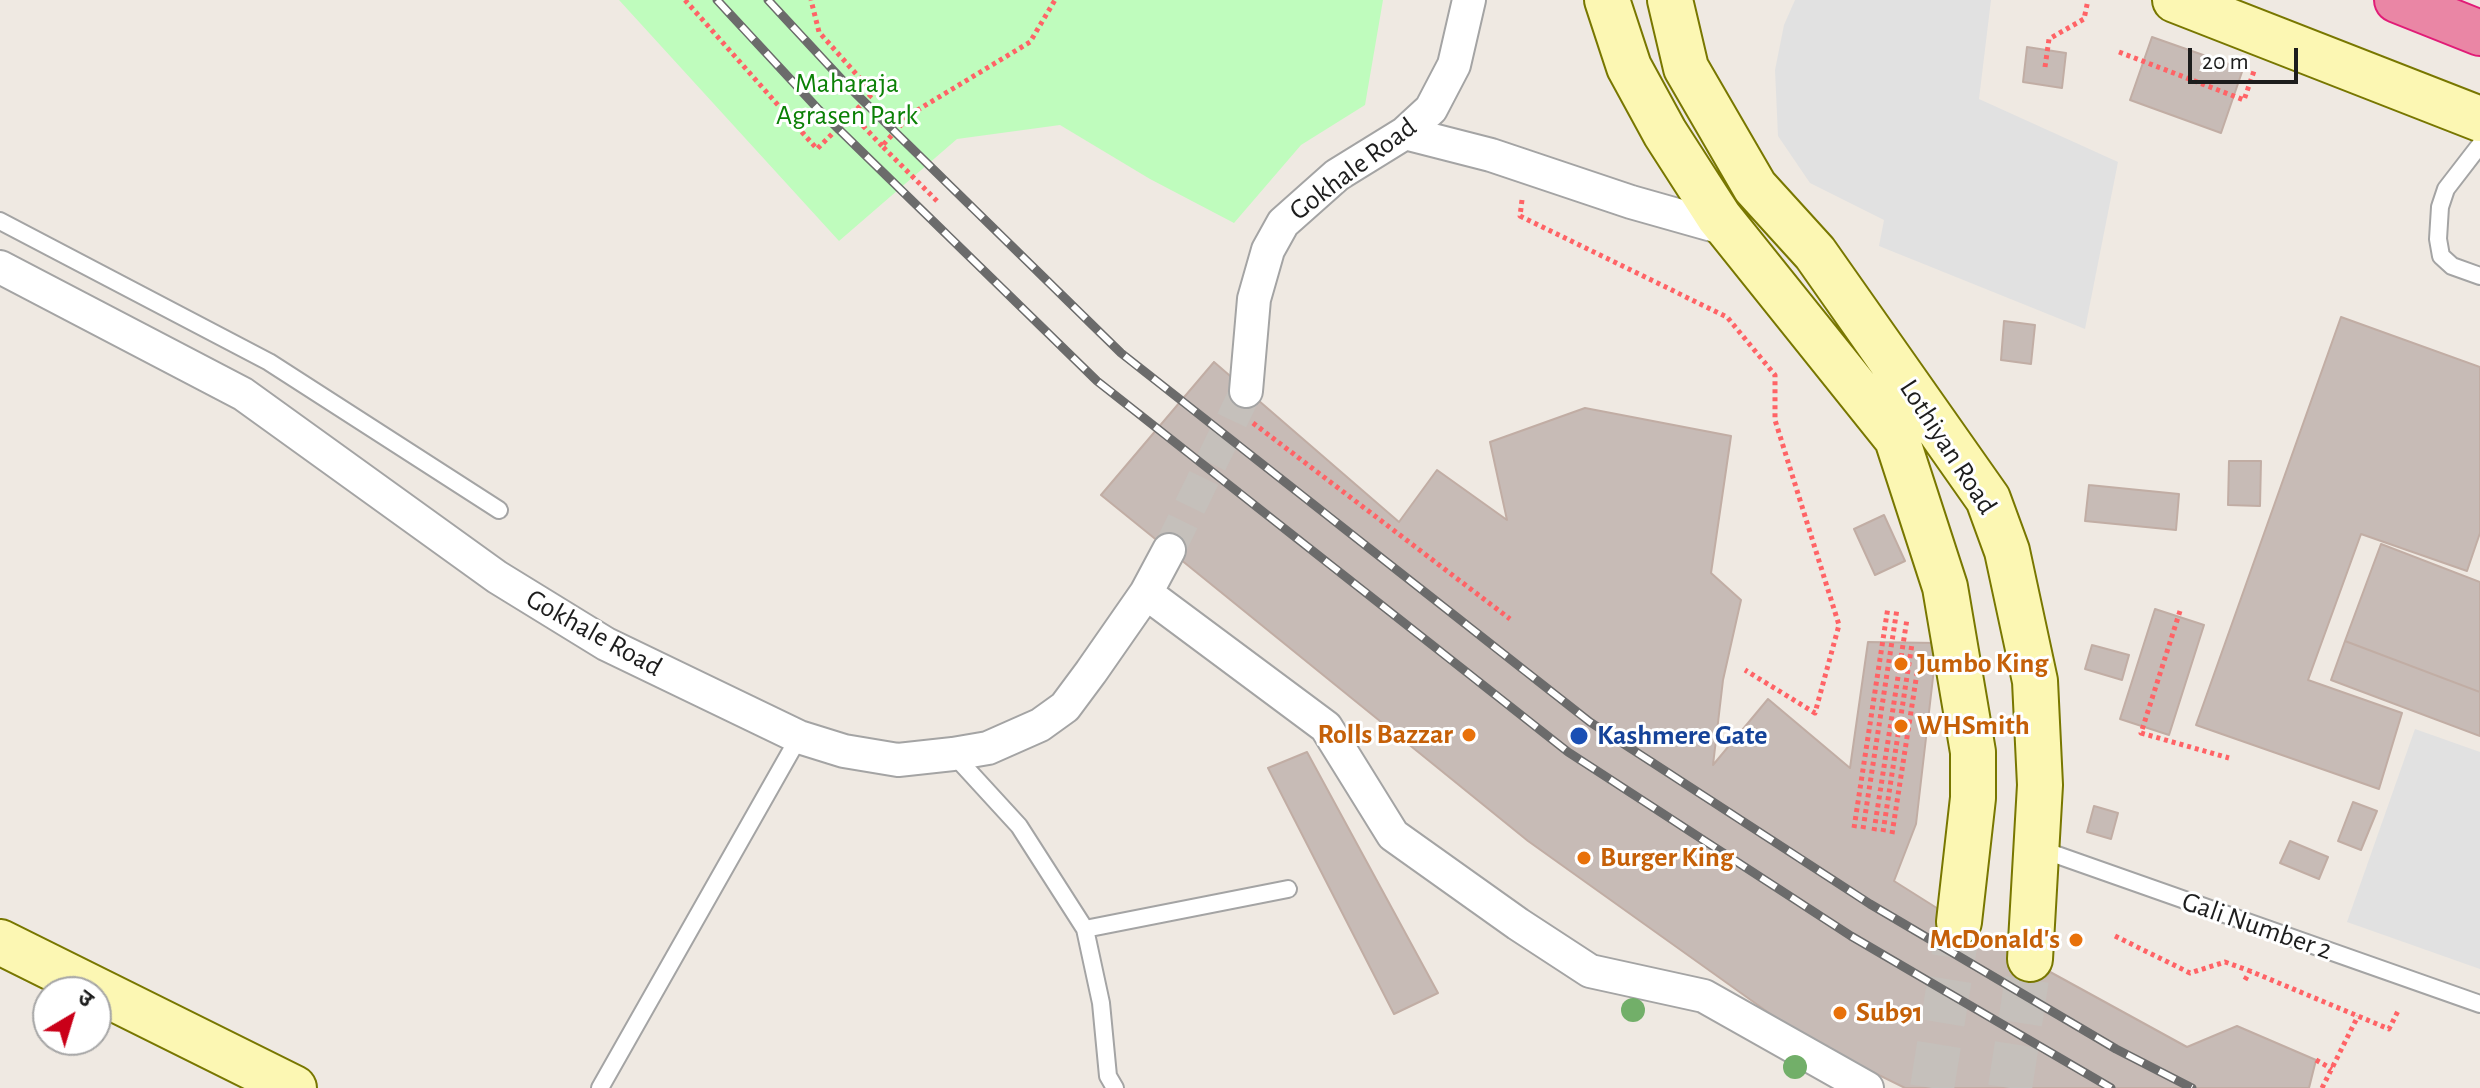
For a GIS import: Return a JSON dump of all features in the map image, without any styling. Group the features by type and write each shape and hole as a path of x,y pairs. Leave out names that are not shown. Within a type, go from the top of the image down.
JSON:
{"highway":[{"path":"2397,0 2480,33"}],"main road":[{"name":"Lothiyan Road","path":"1607,0 1629,67 1665,133 1730,230 1897,439 1945,587 1973,752 1973,798 1959,922"},
{"name":"Lothiyan Road","path":"1670,0 1686,68 1755,187 1825,266 1988,499 2007,551 2035,681 2040,760 2030,959"},
{"path":"2175,0 2480,119"},
{"path":"0,942 294,1088"}],"street":[{"name":"Gokhale Road","path":"1247,405 1254,299 1268,250 1283,223 1337,175 1405,133 1431,109 1454,65 1469,0"},
{"path":"1405,133 1730,230"},
{"name":"Gokhale Road","path":"0,267 243,394 497,577 606,644 799,737 898,760 953,754 1016,738 1065,707 1146,593 1169,550"},
{"path":"1146,593 1326,727 1393,835 1518,924 1590,971 1704,996 1867,1088"}],"lane":[{"path":"2480,145 2446,189 2440,207 2438,239 2441,256 2452,266 2480,276"},
{"path":"0,221 269,362 499,510"},
{"path":"600,1088 799,737"},
{"path":"953,754 1019,826 1085,929 1101,1003 1108,1076 1115,1088"},
{"name":"Gali Number 2","path":"2035,846 2480,1004"},
{"path":"1085,929 1288,889"}],"path":[{"path":"685,0 817,149 873,93 819,32 811,0"},
{"path":"882,146 911,114 1030,42 1055,0"},
{"path":"2045,67 2049,39 2084,19 2088,0"},
{"path":"2119,52 2244,100 2266,36"},
{"path":"852,114 937,201"},
{"path":"1526,167 1520,216 1727,317 1775,375 1775,420 1839,625 1815,713 1745,670"},
{"path":"1247,405 1510,619"},
{"path":"1854,828 1888,607"},
{"path":"1863,829 1897,609"},
{"path":"1874,831 1908,610"},
{"path":"1883,832 1917,611"},
{"path":"2180,611 2141,733 2229,758"},
{"path":"1892,834 1919,660"},
{"path":"2115,936 2190,973 2225,962 2389,1029 2398,1011"},
{"path":"2245,980 2250,971"},
{"path":"2322,1088 2358,1016"},
{"path":"2316,1060 2332,1069"}],"green space":[{"name":"Maharaja Agrasen Park","path":"619,0 1383,0 1365,105 1301,145 1234,223 1150,179 1060,125 957,139 839,241"}],"shaded area":[{"path":"1795,0 1991,0 1979,99 2118,162 2085,329 1879,246 1884,220 1810,183 1778,136 1775,70 1784,25"},
{"path":"2415,729 2480,752 2480,969 2347,922"}],"building":[{"path":"2152,37 2243,69 2221,133 2130,100"},
{"path":"2027,47 2066,53 2062,88 2023,82"},
{"path":"2341,317 2480,367 2480,533 2467,571 2361,534 2308,680 2402,713 2379,789 2196,725"},
{"path":"2004,321 2035,325 2031,364 2001,360"},
{"name":"Kashmere Gate","path":"1214,362 1399,522 1437,470 1507,520 1490,442 1585,408 1731,436 1711,573 1741,600 1723,680 1713,765 1768,699 1850,768 1868,642 1937,643 1916,824 1894,881 1959,922 2187,1047 2237,1026 2316,1060 2309,1088 1905,1088 1804,1038 1528,841 1101,495"},
{"path":"2229,461 2261,461 2260,506 2228,505"},
{"path":"2089,485 2179,494 2176,530 2085,521"},
{"path":"1884,515 1905,561 1875,575 1854,529"},
{"path":"2381,544 2480,582 2480,692 2345,641"},
{"path":"2155,609 2204,625 2169,735 2120,719"},
{"path":"2345,641 2480,692 2480,736 2331,680"},
{"path":"2092,645 2129,655 2122,680 2085,669"},
{"path":"1307,752 1438,993 1394,1014 1268,768"},
{"path":"2353,802 2377,811 2361,850 2338,841"},
{"path":"2094,806 2118,813 2111,839 2087,832"},
{"path":"2290,841 2328,857 2319,879 2280,863"}],"tunnel":[{"path":"1169,550 1246,391"},
{"path":"1932,1088 1959,922"},
{"path":"2010,1088 2030,959"}],"railway":[{"path":"717,0 819,110 1097,381 1568,752 1851,936 2111,1088"},
{"path":"768,0 846,84 1121,353 1590,722 1870,904 2116,1049 2192,1088"}],"place":[{"name":"Jumbo King","path":"1901,664"},
{"name":"WHSmith","path":"1901,726"},
{"name":"Rolls Bazzar","path":"1469,735"},
{"name":"Kashmere Gate","path":"1579,736"},
{"name":"Burger King","path":"1584,858"},
{"name":"McDonald's","path":"2076,940"},
{"name":"Sub91","path":"1840,1013"}]}
